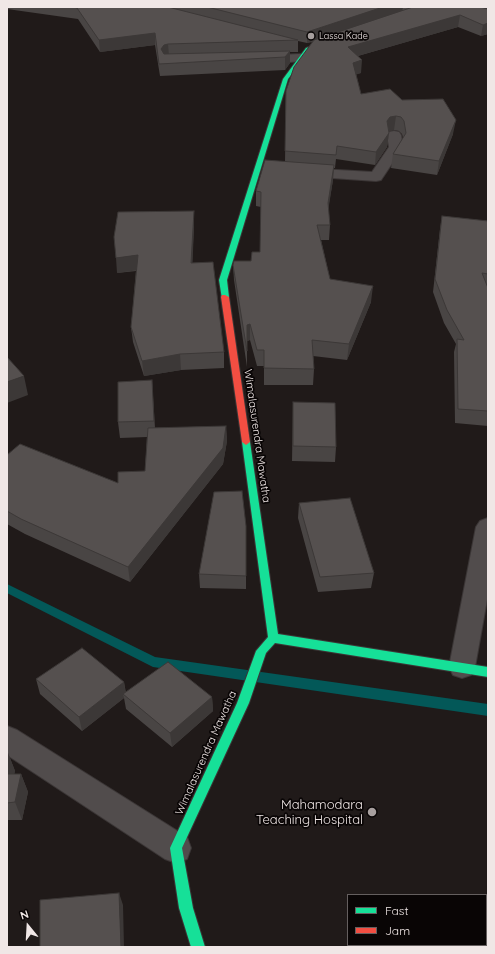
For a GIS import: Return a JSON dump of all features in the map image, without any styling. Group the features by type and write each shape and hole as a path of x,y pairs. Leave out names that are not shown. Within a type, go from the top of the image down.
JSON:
{"street":[{"path":"403,7 414,13"},
{"path":"399,19 425,9"},
{"path":"249,60 303,52 338,39"},
{"name":"Wimalasurendra Mawatha","path":"176,848 243,703 261,651 273,638 223,280 286,80 303,52"},
{"path":"289,171 376,177 396,147 394,136"},
{"path":"258,169 274,170"},
{"path":"462,667 488,527"},
{"path":"273,638 488,672"},
{"path":"7,739 176,848 186,908 198,947"}],"building":[{"path":"73,7 168,7 298,40 168,44 164,45 161,49 164,54 290,51 285,57 159,64 155,33 99,40 77,8"},
{"path":"207,7 383,7 307,32"},
{"path":"413,7 480,7 488,9 488,23 483,25 460,15 348,47 362,60 353,63 361,94 390,89 402,100 443,99 456,120 439,161 393,154 406,133 404,121 401,117 396,116 390,117 387,121 389,133 376,152 337,146 336,155 285,151 286,91 294,67 314,40"},
{"path":"265,160 334,165 328,203 330,225 317,225 330,279 373,286 349,344 312,340 314,369 264,368 264,350 257,350 250,324 247,325 247,351 233,265 234,261 251,261 252,252 260,252 261,192 256,191"},
{"path":"194,211 191,263 213,262 224,352 180,354 142,361 131,327 138,255 116,258 114,237 118,212"},
{"path":"442,216 488,221 488,274 482,273 488,288 488,411 458,409 457,339 464,340 447,310 435,279"},
{"path":"7,357 24,376 7,382"},
{"path":"152,380 154,421 118,422 118,382"},
{"path":"293,402 335,403 336,447 293,446"},
{"path":"226,426 223,448 128,567 21,519 7,511 7,455 20,444 118,483 118,472 145,471 148,428"},
{"path":"242,491 246,526 246,576 199,574 214,492"},
{"path":"350,498 374,573 320,577 299,503"},
{"path":"82,648 124,682 79,717 36,679"},
{"path":"168,662 212,697 170,733 123,694"},
{"path":"7,774 21,774 15,802 7,803"},
{"path":"119,893 121,947 40,947 40,900"}],"waterway":[{"path":"7,588 153,662 488,710"}],"traffic: fast":[{"path":"225,297 223,280 286,79 308,49 326,43"},
{"path":"198,947 186,908 176,848 243,703 261,651 273,638 246,442"},
{"path":"273,638 488,672"}],"traffic: jam":[{"path":"225,297 246,442"}],"place":[{"name":"Lassa Kade","path":"311,36"},
{"name":"Mahamodara Teaching Hospital","path":"372,812"}]}
